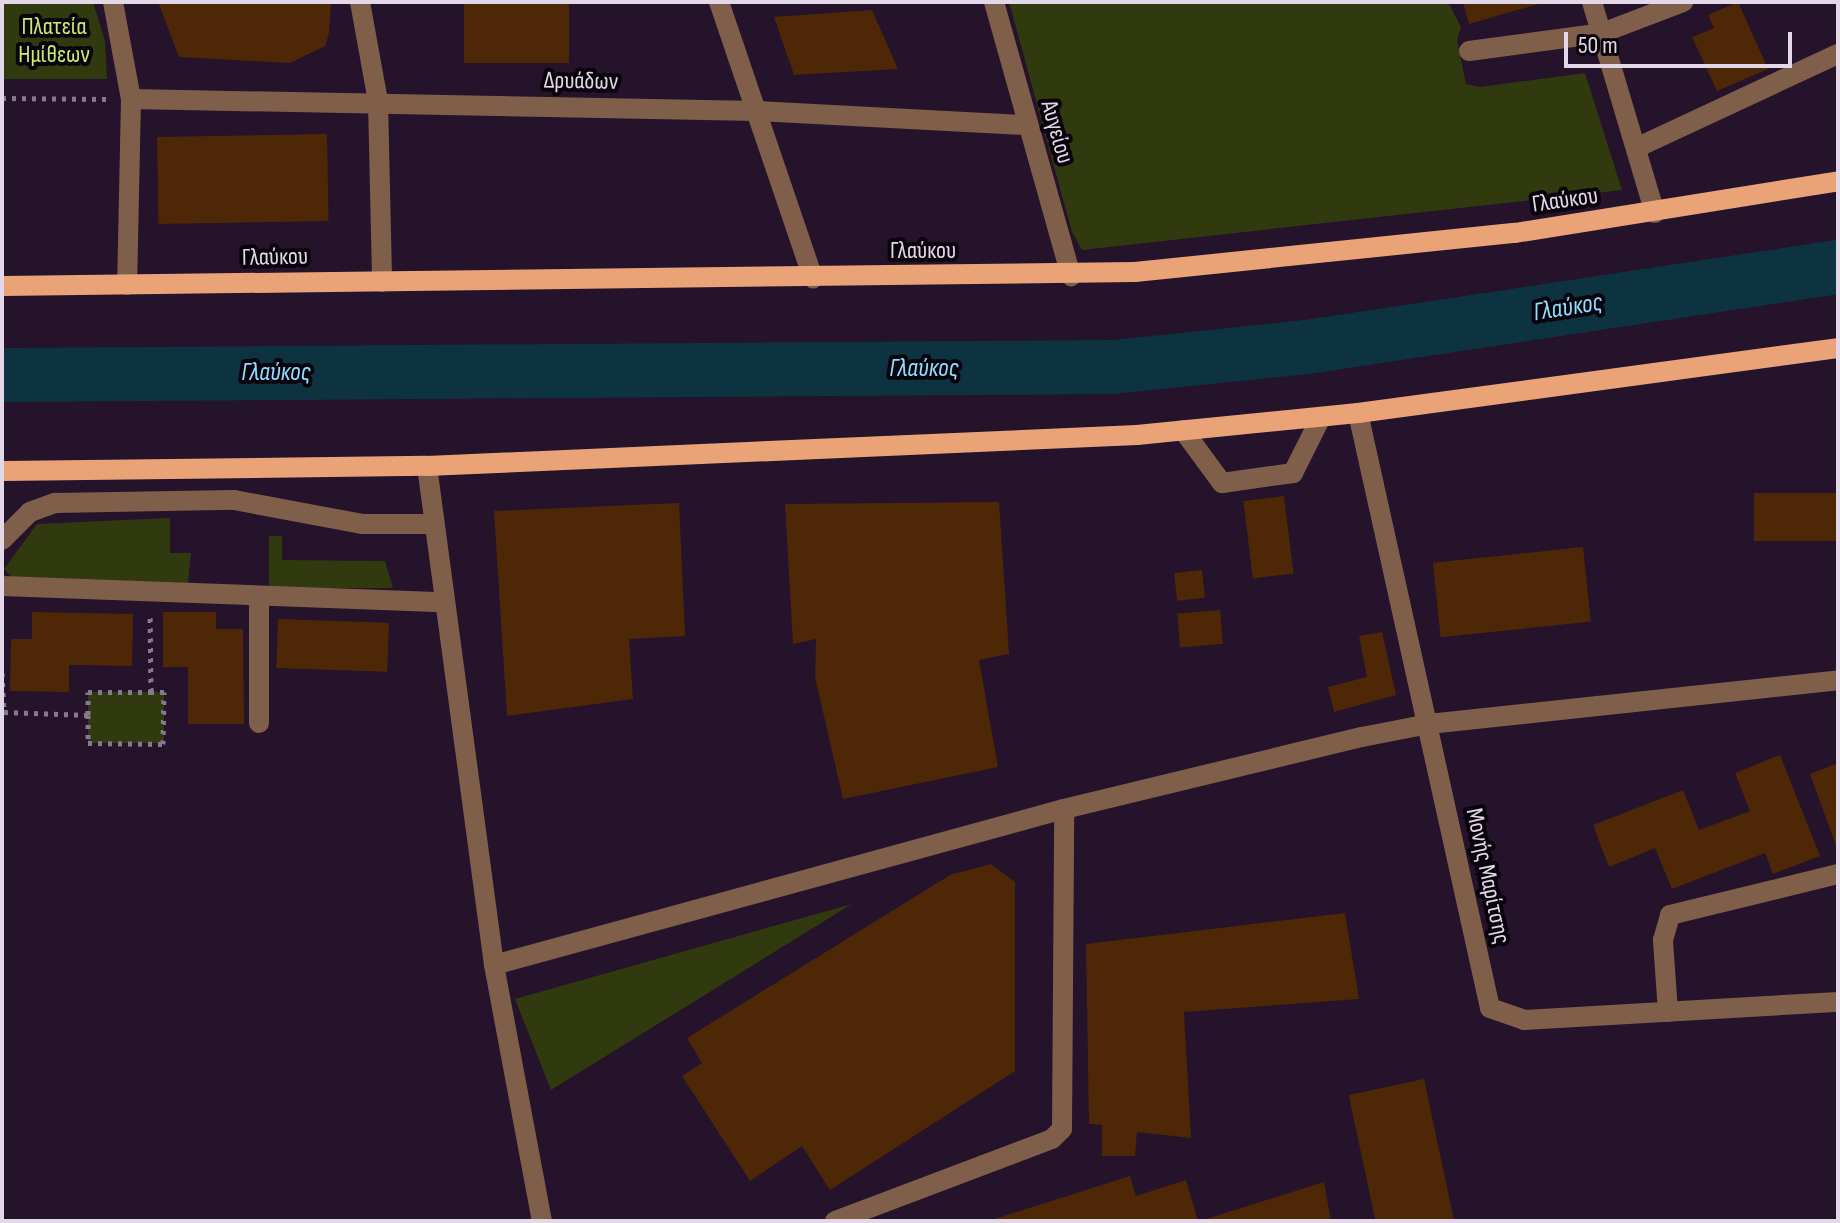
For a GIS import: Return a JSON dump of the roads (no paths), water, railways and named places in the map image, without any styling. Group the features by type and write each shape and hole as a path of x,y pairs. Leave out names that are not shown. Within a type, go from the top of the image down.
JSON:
{"main road":[{"name":"Γλαύκου","path":"2,286 1071,276 1257,262 1655,213 1838,181"},
{"path":"2,471 427,466 1183,430 1358,413 1838,348"}],"street":[{"path":"113,2 131,99 127,285"},
{"path":"360,2 378,101 382,282"},
{"path":"719,2 813,278"},
{"name":"Αυγείου","path":"994,2 1071,276"},
{"path":"1592,2 1655,213"},
{"path":"1469,51 1602,33 1683,2"},
{"path":"1636,148 1838,54"},
{"name":"Δρυάδων","path":"131,99 378,101 757,111 1028,125"},
{"name":"Μονής Μαρίτσης","path":"1358,413 1490,1008 1524,1020 1838,1002"},
{"path":"1183,430 1222,483 1293,473 1321,417"},
{"path":"427,466 432,524 494,965 542,1221"},
{"path":"2,540 30,512 55,503 234,500 362,524 432,524"},
{"path":"2,586 443,602"},
{"path":"259,596 259,723"},
{"path":"494,965 1064,809 1429,724 1838,680"},
{"path":"835,1221 1052,1139 1062,1129 1064,809"},
{"path":"1668,1012 1663,940 1670,915 1838,874"}],"waterway":[{"name":"Γλαύκος","path":"2,375 1113,367 1307,347 1838,267"}],"park label":[{"name":"Πλατεία Ημίθεων","path":"54,41"}]}
